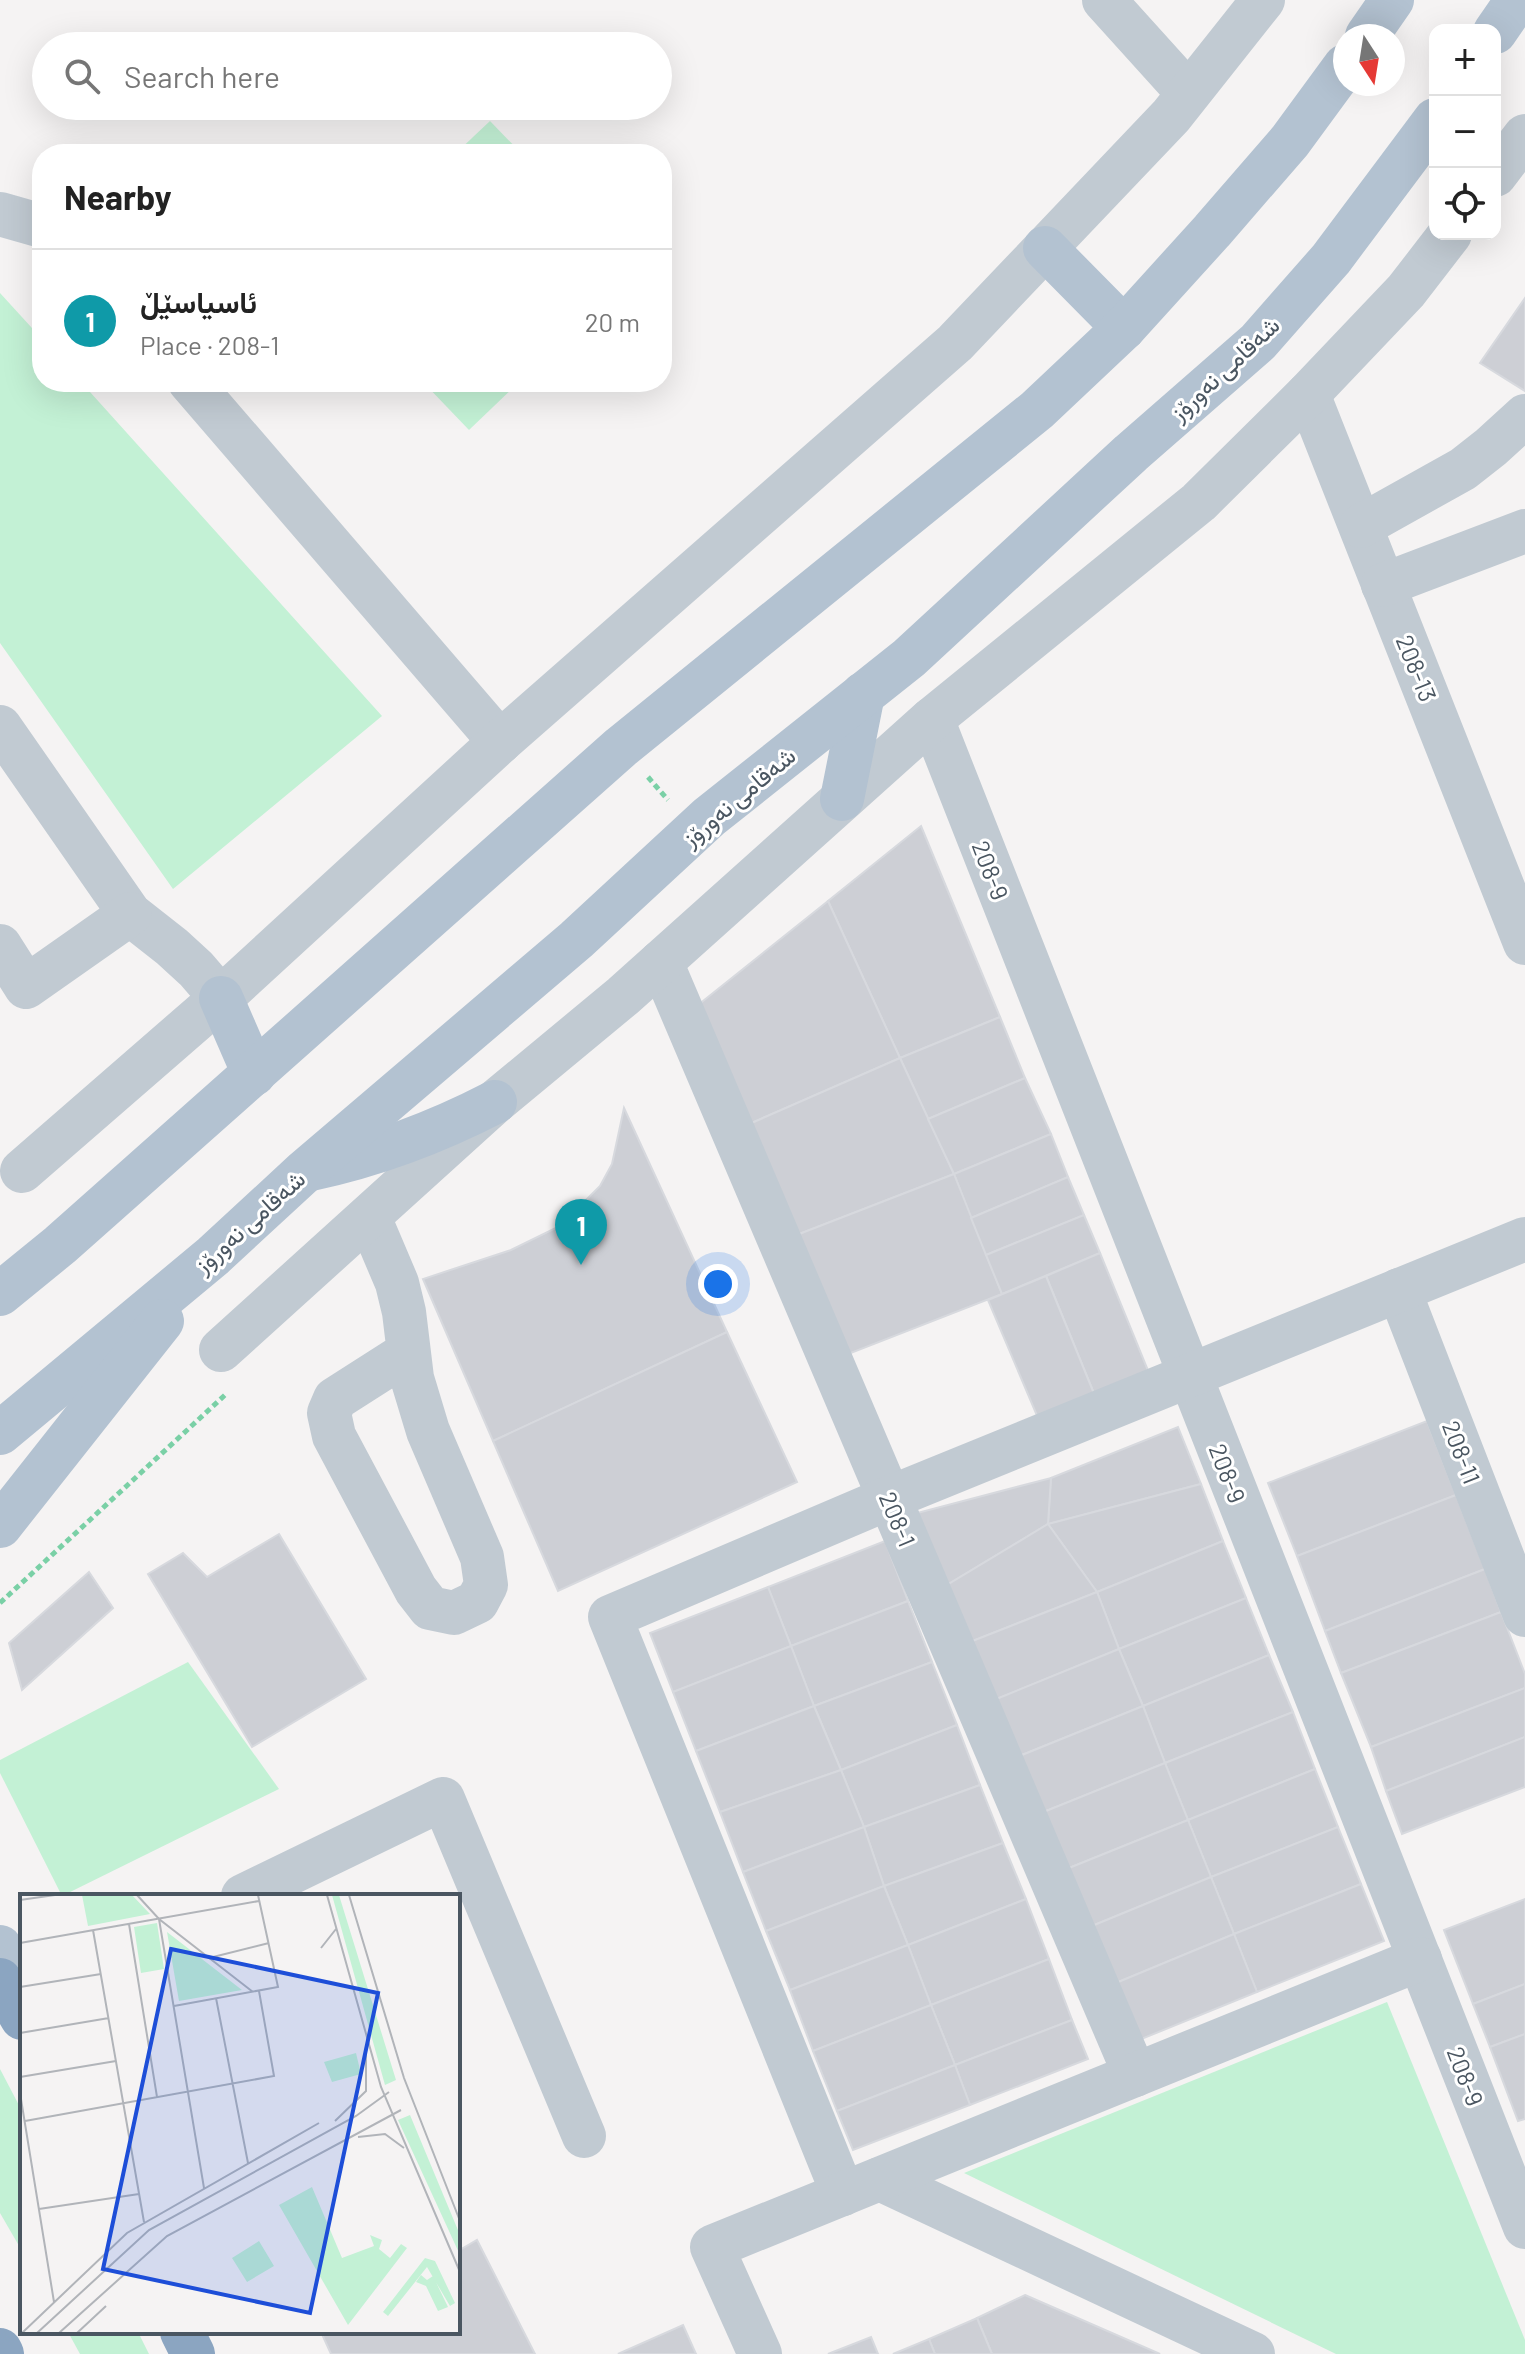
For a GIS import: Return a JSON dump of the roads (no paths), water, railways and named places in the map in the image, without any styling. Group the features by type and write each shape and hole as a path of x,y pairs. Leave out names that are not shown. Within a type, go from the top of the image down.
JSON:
{"highway":[{"path":"183,2334 193,2354"}],"main road":[{"path":"1375,24 1392,0"},
{"path":"1500,24 1517,0"},
{"path":"0,1294 60,1245 621,747 1037,410 1124,328 1290,141 1333,82"},
{"name":"شەقامی نەورۆز","path":"0,1433 213,1256 305,1171 564,951 709,817 909,658 1131,453 1258,342 1331,259 1429,128"},
{"path":"1045,248 1124,328"},
{"path":"842,799 863,694"},
{"path":"221,998 254,1074"},
{"path":"305,1171 403,1145 495,1102"},
{"path":"0,1276 60,1245"},
{"path":"0,1526 213,1256"},
{"path":"0,1947 15,2002"}],"street":[{"path":"1104,0 1188,93"},
{"path":"22,1171 221,998 500,742 955,343 1171,116 1263,0"},
{"path":"1500,168 1525,136"},
{"path":"0,214 32,223"},
{"path":"221,1350 495,1102 661,962 932,719 1199,502 1406,291 1445,240"},
{"path":"199,392 500,742"},
{"name":"208-13","path":"1308,394 1525,943"},
{"path":"1361,526 1463,469 1525,416"},
{"path":"1383,585 1525,531"},
{"name":"208-9","path":"932,719 1525,2227"},
{"path":"0,727 130,914 196,969 221,998"},
{"path":"0,946 26,987 130,914"},
{"name":"208-1","path":"661,962 1135,2075"},
{"path":"369,1217 397,1283 404,1312 407,1353 428,1431 482,1557 486,1585 477,1602 454,1613 430,1608 416,1590 334,1436 329,1413 335,1399 407,1353"},
{"path":"1239,2352 862,2187 610,1617 889,1498 1525,1239"},
{"name":"208-11","path":"1399,1290 1525,1615"},
{"path":"247,1894 443,1799 584,2136"},
{"path":"760,2354 712,2247 1420,1959"}],"place":[{"name":"ئاسیاسێڵ","path":"581,1265"}]}
